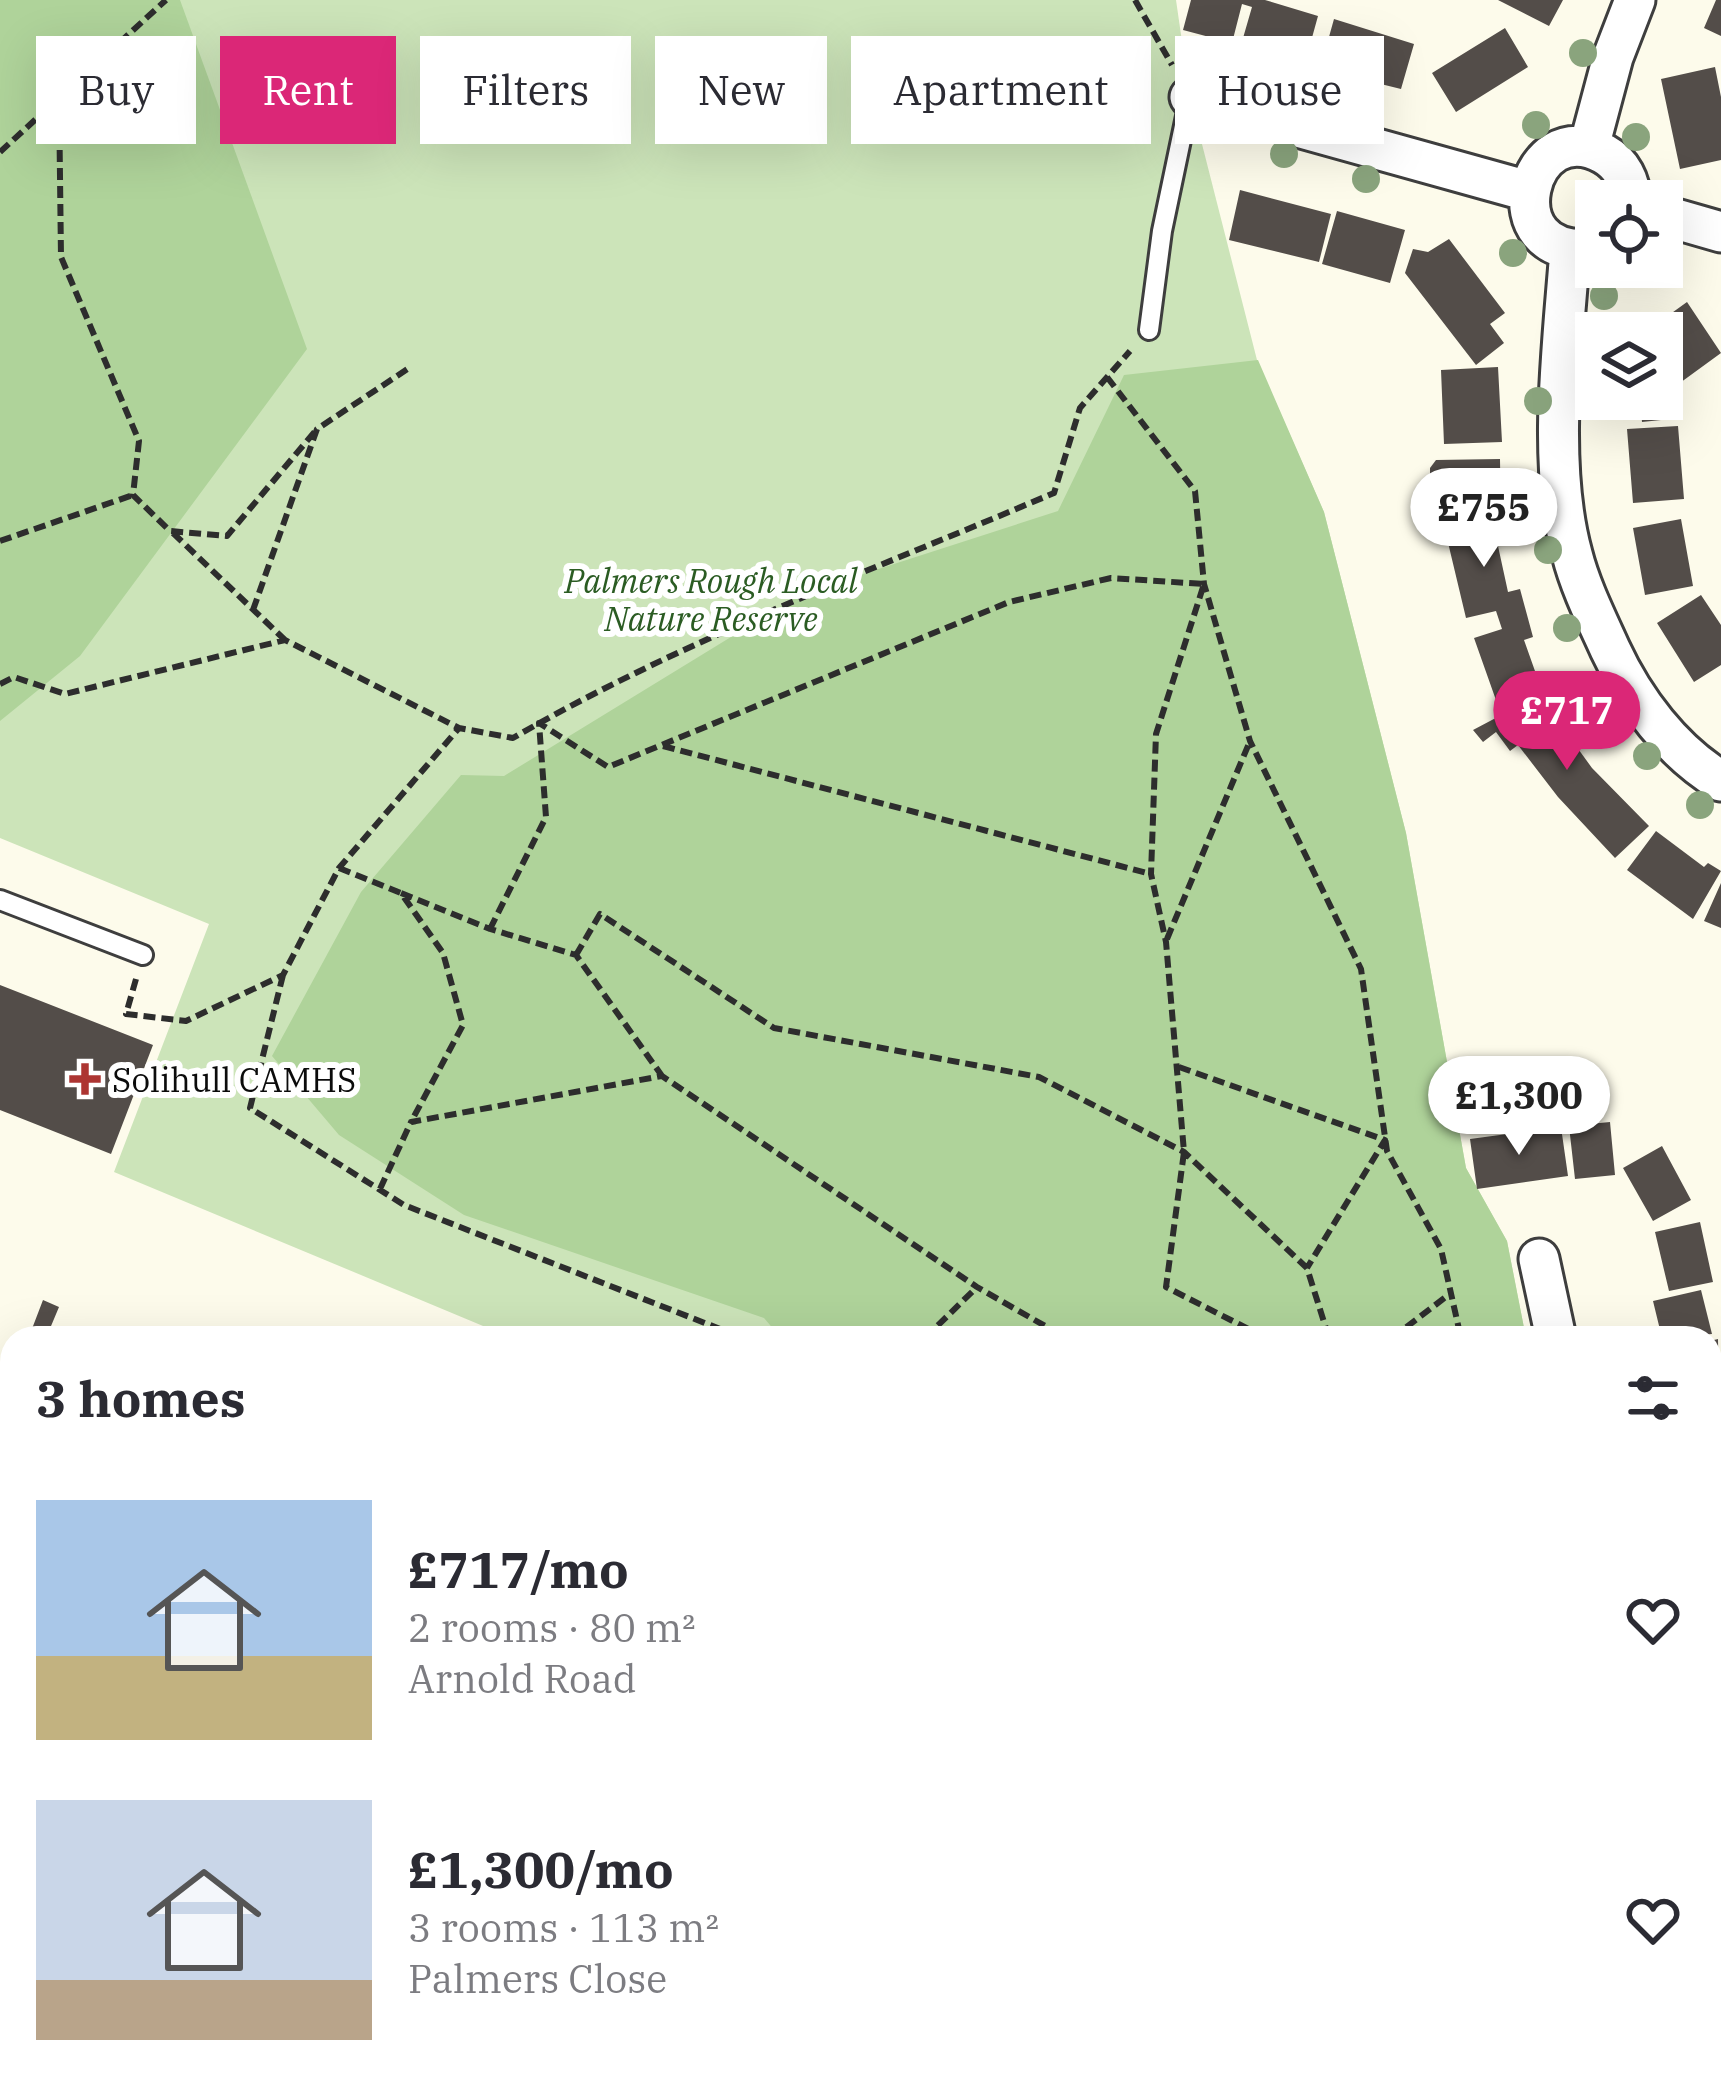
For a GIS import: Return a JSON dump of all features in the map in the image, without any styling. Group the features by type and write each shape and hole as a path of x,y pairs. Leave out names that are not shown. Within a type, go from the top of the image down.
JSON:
{"street":[{"path":"1589,147 1613,57 1635,0"},
{"path":"1357,144 1528,191"},
{"path":"1575,246 1551,242 1537,228 1528,209 1528,191 1536,170 1550,156 1589,147 1608,155 1622,169 1625,180"},
{"path":"1683,221 1721,232"},
{"path":"1577,288 1558,403 1571,553 1622,676 1655,724 1721,782"},
{"path":"1539,1259 1553,1326"}],"lane":[{"path":"1149,330 1162,231 1180,144"},
{"path":"0,899 143,956"}],"path":[{"path":"126,36 166,0"},
{"path":"1136,0 1175,71"},
{"path":"0,152 36,118"},
{"path":"60,144 61,257 139,441 133,495"},
{"path":"133,495 285,640 459,728 513,738 737,627 1054,493 1080,407 1149,330"},
{"path":"170,531 227,536 317,429 410,368"},
{"path":"1108,376 1195,491 1204,584 1250,741 1360,969 1387,1151 1441,1249 1458,1326"},
{"path":"254,610 317,429"},
{"path":"0,541 133,495"},
{"path":"539,723 608,767 1009,602 1111,578 1204,584"},
{"path":"1204,584 1156,734 1151,874 1166,942 1184,1152 1166,1287 1242,1326"},
{"path":"0,684 14,677 65,694 285,640"},
{"path":"490,929 545,818 539,723"},
{"path":"459,728 339,868 283,975 250,1108 404,1205 712,1326"},
{"path":"1166,942 1250,741"},
{"path":"663,746 1151,874"},
{"path":"339,868 490,929 576,955 662,1076 977,1287 1045,1326"},
{"path":"380,1190 463,1024 443,953 401,893"},
{"path":"576,955 600,914 773,1028 1039,1077 1184,1152 1307,1268 1325,1326"},
{"path":"143,956 126,1014 186,1021 283,975"},
{"path":"1177,1066 1385,1140"},
{"path":"411,1122 662,1076"},
{"path":"1307,1268 1385,1140"},
{"path":"937,1326 977,1287"},
{"path":"1408,1326 1451,1293"}],"green space":[{"name":"Palmers Rough Local Nature Reserve","path":"0,0 1176,0 1181,36 1175,36 1175,144 1202,144 1257,360 1324,512 1406,833 1466,1168 1507,1241 1524,1326 483,1326 114,1172 209,924 0,838"},
{"path":"0,0 180,0 193,36 36,36 36,144 196,144 196,44 220,110 220,144 232,144 307,349 80,656 0,721"},
{"path":"1258,360 1324,512 1406,833 1466,1168 1507,1241 1524,1326 771,1326 764,1318 464,1215 339,1135 272,1056 361,892 461,775 504,776 801,594 1058,511 1124,375"}],"building":[{"path":"1191,0 1265,0 1318,16 1312,36 1244,36 1252,7 1242,4 1234,36 1183,30"},
{"path":"1498,0 1563,0 1549,26"},
{"path":"1716,0 1721,0 1721,36 1704,28"},
{"path":"1334,19 1414,44 1401,89 1384,85 1384,36 1329,36"},
{"path":"1505,28 1528,67 1456,112 1432,73"},
{"path":"1715,67 1721,97 1721,160 1680,169 1661,79"},
{"path":"1240,190 1331,214 1319,262 1229,240"},
{"path":"1337,211 1405,230 1390,283 1322,264"},
{"path":"1449,239 1505,313 1490,324 1504,343 1476,365 1405,273 1413,249 1428,252"},
{"path":"1687,302 1721,353 1683,381 1683,312 1673,312"},
{"path":"1498,367 1502,442 1444,444 1441,370"},
{"path":"1678,426 1684,499 1633,503 1627,429"},
{"path":"1500,459 1501,528 1472,529 1472,540 1475,552 1498,546 1508,592 1520,589 1533,637 1524,640 1541,688 1497,703 1474,638 1502,629 1496,611 1466,618 1445,530 1432,530 1431,511 1437,510 1437,495 1430,489 1430,468 1436,460"},
{"path":"1681,519 1693,586 1645,595 1633,528"},
{"path":"1701,595 1721,625 1721,665 1694,682 1657,623"},
{"path":"1539,695 1592,768 1649,826 1615,858 1518,745 1510,751 1496,732 1483,742 1473,730"},
{"path":"1656,831 1704,867 1708,863 1721,871 1693,919 1627,870"},
{"path":"1721,883 1721,928 1704,921"},
{"path":"0,985 153,1045 111,1154 0,1110"},
{"path":"1610,1122 1615,1175 1575,1179 1569,1126"},
{"path":"1561,1127 1568,1176 1477,1189 1470,1139"},
{"path":"1662,1146 1691,1200 1653,1221 1623,1168"},
{"path":"1700,1222 1713,1282 1669,1291 1655,1232"},
{"path":"1701,1290 1710,1326 1659,1326 1653,1301"},
{"path":"43,1300 59,1307 51,1326 33,1326"}],"place":[{"name":"Solihull CAMHS","path":"85,1079"}]}
